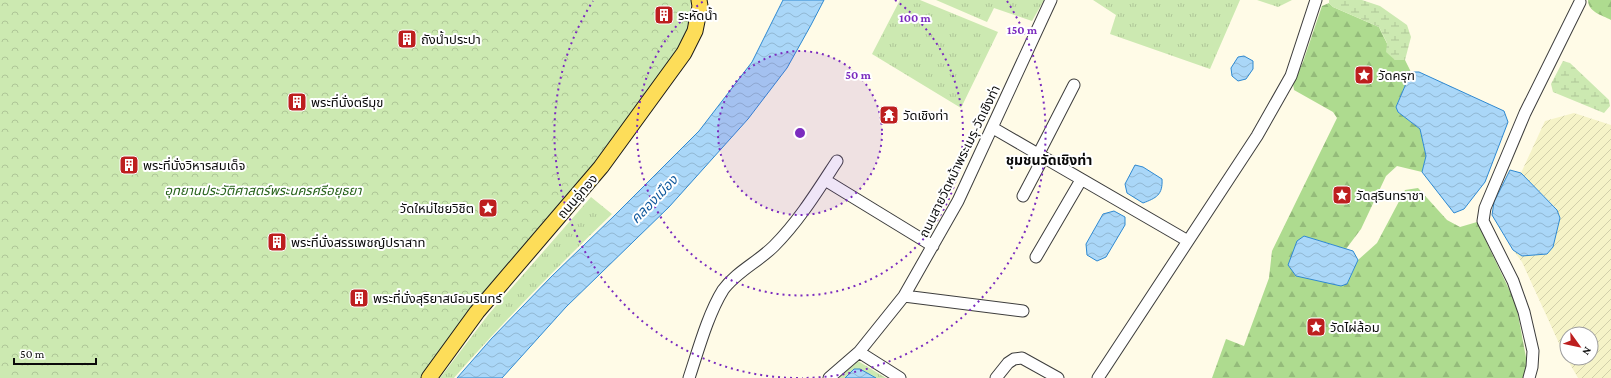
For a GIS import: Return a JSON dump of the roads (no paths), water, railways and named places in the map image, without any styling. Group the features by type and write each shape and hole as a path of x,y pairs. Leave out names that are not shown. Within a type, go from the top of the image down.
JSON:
{"main road":[{"name":"ถนนอู่ทอง","path":"429,378 477,312 601,167 684,53 695,31 700,6 699,0"}],"street":[{"name":"ถนนสายวัดหน้าพระเมรุ-วัดเชิงท่า","path":"829,378 859,352 904,296 958,201 1051,0"},
{"path":"1098,378 1257,136 1291,76 1316,0"},
{"path":"1529,378 1532,367 1533,350 1524,312 1513,281 1483,221 1485,208 1525,113 1580,2"},
{"path":"1023,196 1074,85"},
{"path":"992,128 1188,241"},
{"path":"689,378 715,304 724,289 733,279 772,248 789,230 837,161"},
{"path":"825,180 933,246"},
{"path":"1036,257 1081,180"},
{"path":"904,296 1023,311"},
{"path":"859,352 900,378"},
{"path":"996,378 1008,363 1014,359 1022,358 1058,378"}],"water":[{"name":"คลองเมือง","path":"783,0 824,0 787,68 748,119 669,207 566,307 502,378 457,378 492,338 552,276 699,131 752,62"},
{"path":"1244,56 1253,61 1253,69 1246,79 1238,81 1232,76 1231,68 1238,57"},
{"path":"1411,72 1419,72 1504,111 1508,122 1485,182 1464,209 1454,213 1422,172 1426,156 1420,129 1398,112 1396,107"},
{"path":"1135,165 1143,167 1162,179 1161,189 1158,195 1143,203 1127,193 1125,184"},
{"path":"1510,170 1521,173 1557,210 1560,218 1553,247 1547,254 1522,256 1513,250 1492,215 1494,202"},
{"path":"1114,211 1125,217 1125,225 1106,257 1097,261 1087,255 1086,244 1103,214"},
{"path":"1304,236 1353,251 1358,260 1347,284 1341,286 1296,276 1288,265 1297,241"},
{"path":"854,369 860,369 876,378 845,378"}],"place":[{"name":"ระหัดน้ำ","path":"664,15"},
{"name":"ถังน้ำประปา","path":"407,39"},
{"name":"วัดครุฑ","path":"1364,75"},
{"name":"พระที่นั่งตรีมุข","path":"297,102"},
{"name":"วัดเชิงท่า","path":"889,115"},
{"name":"พระที่นั่งวิหารสมเด็จ","path":"129,165"},
{"name":"วัดสุรินทราชา","path":"1342,195"},
{"name":"วัดใหม่ไชยวิชิต","path":"488,208"},
{"name":"พระที่นั่งสรรเพชญ์ปราสาท","path":"277,242"},
{"name":"พระที่นั่งสุริยาสน์อมรินทร์","path":"359,298"},
{"name":"วัดไผ่ล้อม","path":"1316,327"}],"district":[{"name":"ชุมชนวัดเชิงท่า","path":"1049,160"}],"park label":[{"name":"อุทยานประวัติศาสตร์พระนครศรีอยุธยา","path":"263,190"}]}
